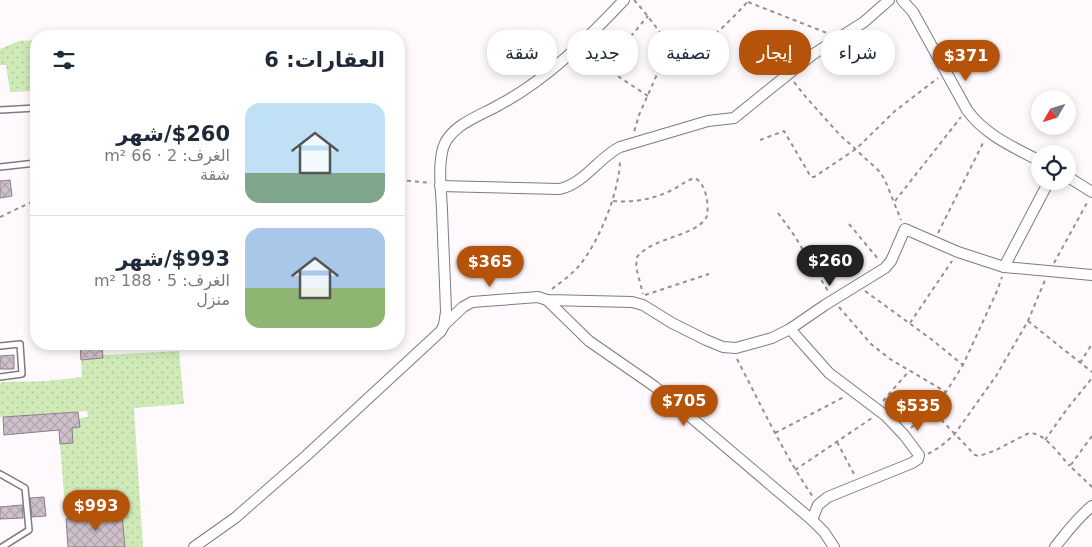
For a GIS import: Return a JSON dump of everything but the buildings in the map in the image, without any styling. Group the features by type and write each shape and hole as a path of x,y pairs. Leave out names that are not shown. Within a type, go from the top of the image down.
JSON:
{"street":[{"path":"444,325 446,300 441,185 444,147 453,132 515,97 537,82 579,46 624,0"},
{"path":"852,30 889,0"},
{"path":"902,0 913,12 966,110 988,132 1031,157"},
{"path":"441,185 560,189 573,185 610,153 625,146 708,121 734,118 788,75"},
{"path":"1076,182 1092,193"},
{"path":"1004,267 1044,190"},
{"path":"194,547 235,518 307,455 435,338 444,325 463,307 472,302 518,298 641,299 692,334 719,346 731,348 772,338 790,329 885,268 891,261 905,229 958,252 1004,267 1092,275"},
{"path":"545,298 589,341 654,386 812,520 824,532 834,547"},
{"path":"790,329 829,373 879,410 904,435 918,453 919,458 912,463 828,497 818,505 812,520"},
{"path":"1056,547 1071,526 1092,506"}],"lane":[{"path":"0,110 30,108"},
{"path":"0,167 30,164"},
{"path":"0,346 20,344 22,374 0,376"},
{"path":"0,474 25,488 29,530 2,547"}],"path":[{"path":"634,0 658,30"},
{"path":"720,30 748,1 821,30"},
{"path":"648,16 608,66 613,73 648,96"},
{"path":"760,140 784,131 812,178 856,149 895,111 946,72"},
{"path":"545,298 580,265 593,242 613,201 620,177 625,146 657,75"},
{"path":"788,75 805,96 879,171 895,202 905,229"},
{"path":"895,202 966,110"},
{"path":"933,242 988,132"},
{"path":"613,201 623,202 646,199 668,192 695,178 701,184 705,195 708,214 697,227 650,247 637,257 636,267 641,299 708,274"},
{"path":"405,181 441,185"},
{"path":"919,458 940,447 954,435 996,376 1028,321 1049,271 1092,193"},
{"path":"0,217 30,203"},
{"path":"778,213 808,257 833,300 871,344 890,359 946,392"},
{"path":"849,224 885,268"},
{"path":"910,323 958,252"},
{"path":"904,435 946,392 963,364 997,291 1004,267"},
{"path":"857,286 910,323 963,364"},
{"path":"1028,321 1092,372"},
{"path":"1080,363 1092,344"},
{"path":"731,348 760,407 795,470 818,505"},
{"path":"795,470 837,442 879,410 909,371"},
{"path":"1045,440 1067,408 1092,378"},
{"path":"775,433 816,413 854,391"},
{"path":"930,408 954,435 975,455 979,456 994,451 1029,433 1039,435 1092,487"},
{"path":"1070,466 1092,436"},
{"path":"837,442 860,485"}],"green space":[{"path":"30,40 30,91 10,92 6,65 0,65 0,49 19,41"},
{"path":"179,351 184,404 134,408 143,547 125,547 122,515 66,519 60,444 73,443 72,428 79,427 79,418 88,417 87,411 0,417 0,384 2,382 46,381 82,377 81,360 103,358 103,355"}]}
